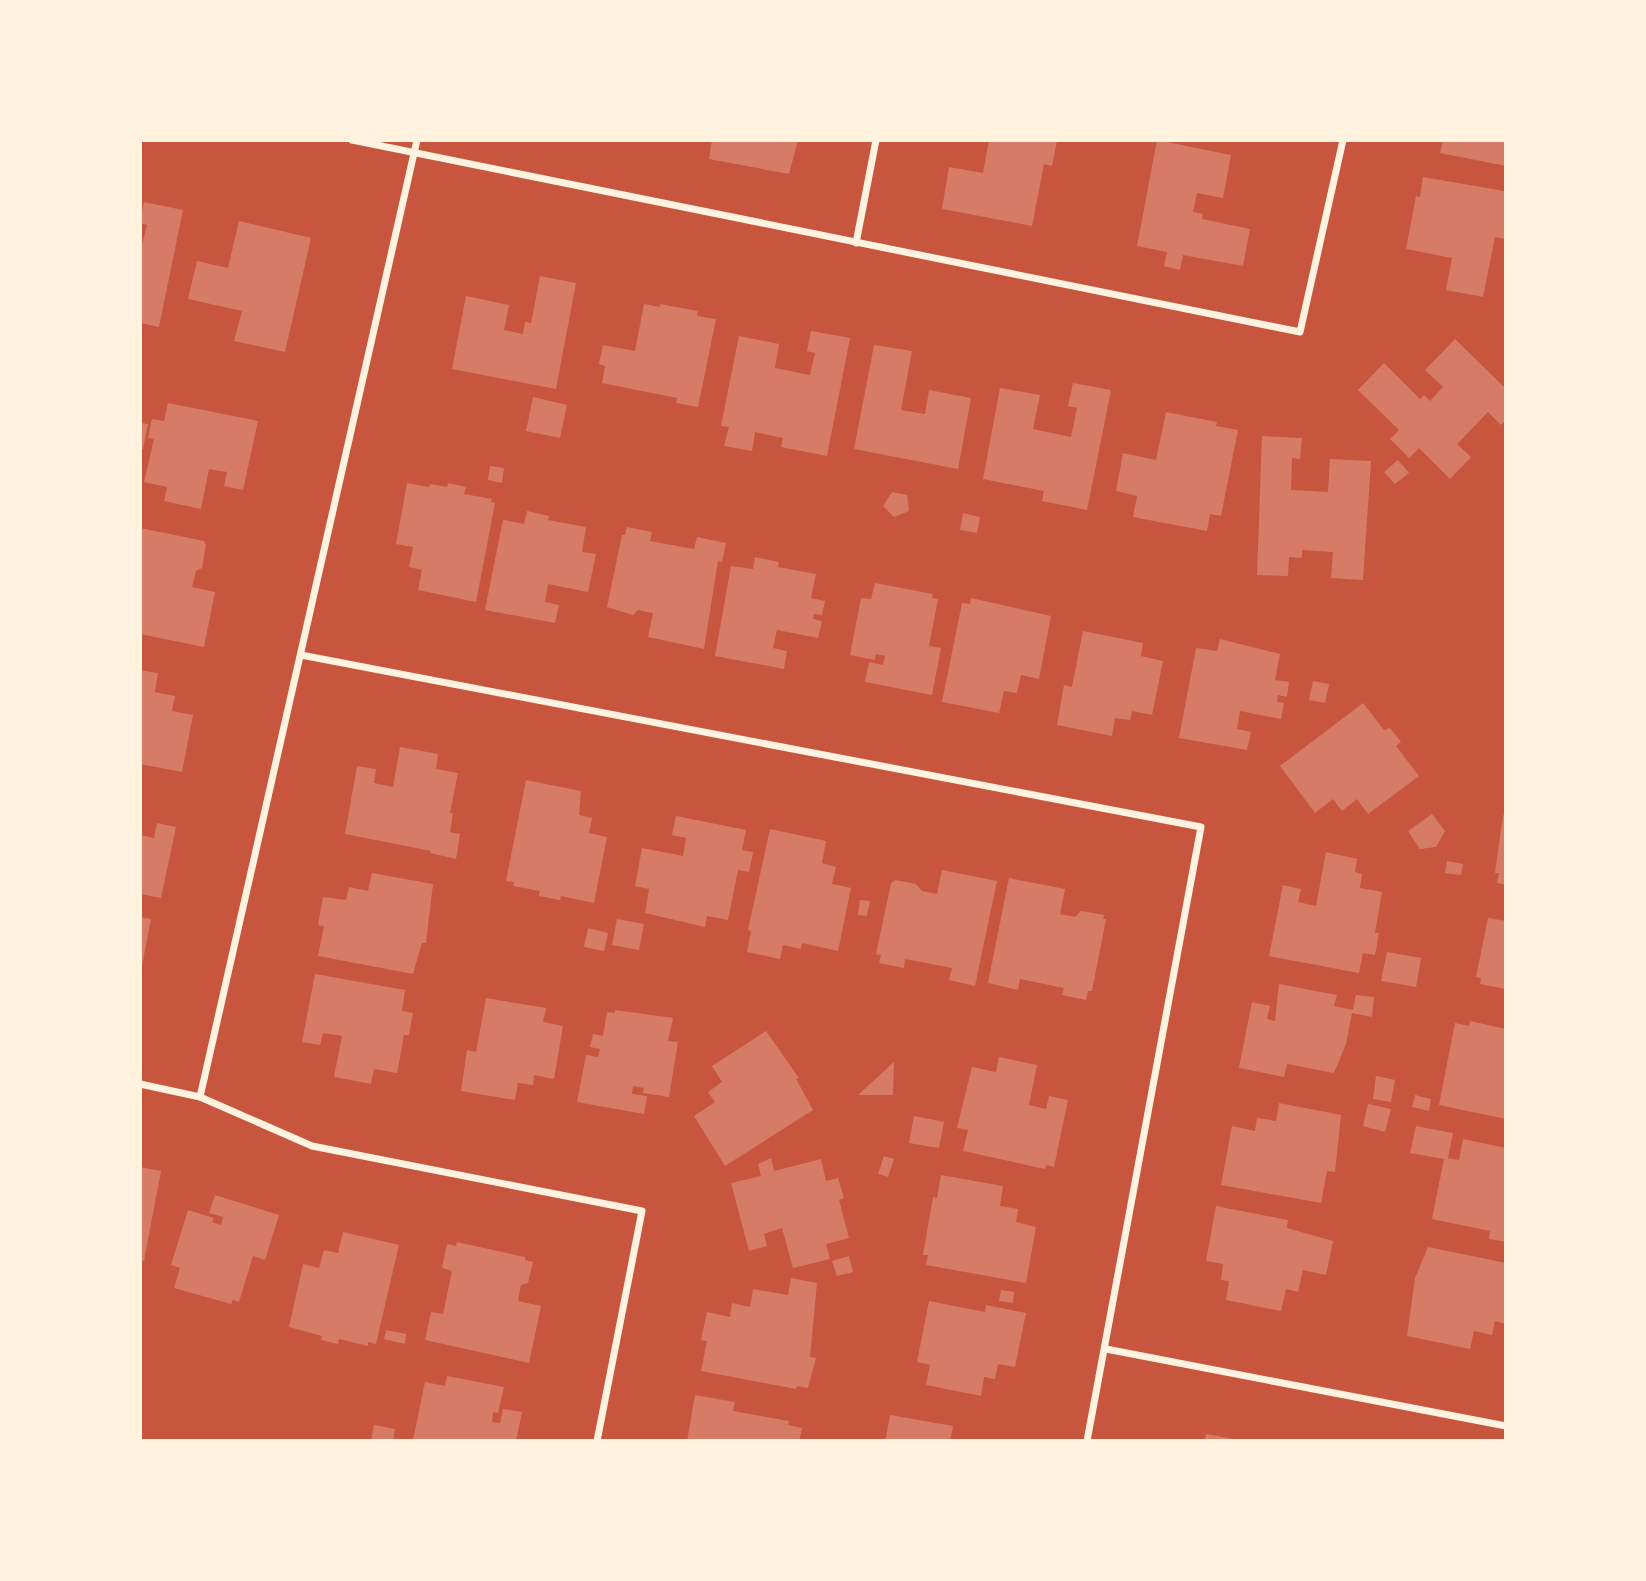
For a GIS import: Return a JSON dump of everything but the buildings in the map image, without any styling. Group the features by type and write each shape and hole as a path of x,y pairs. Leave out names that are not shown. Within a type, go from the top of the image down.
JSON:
{"street":[{"path":"352,140 1300,332 1343,140"},
{"path":"200,1097 417,140"},
{"path":"856,243 876,140"},
{"path":"301,655 1201,827 1087,1441"},
{"path":"140,1084 200,1097 312,1146 642,1211 597,1441"},
{"path":"1106,1349 1506,1426"}]}
